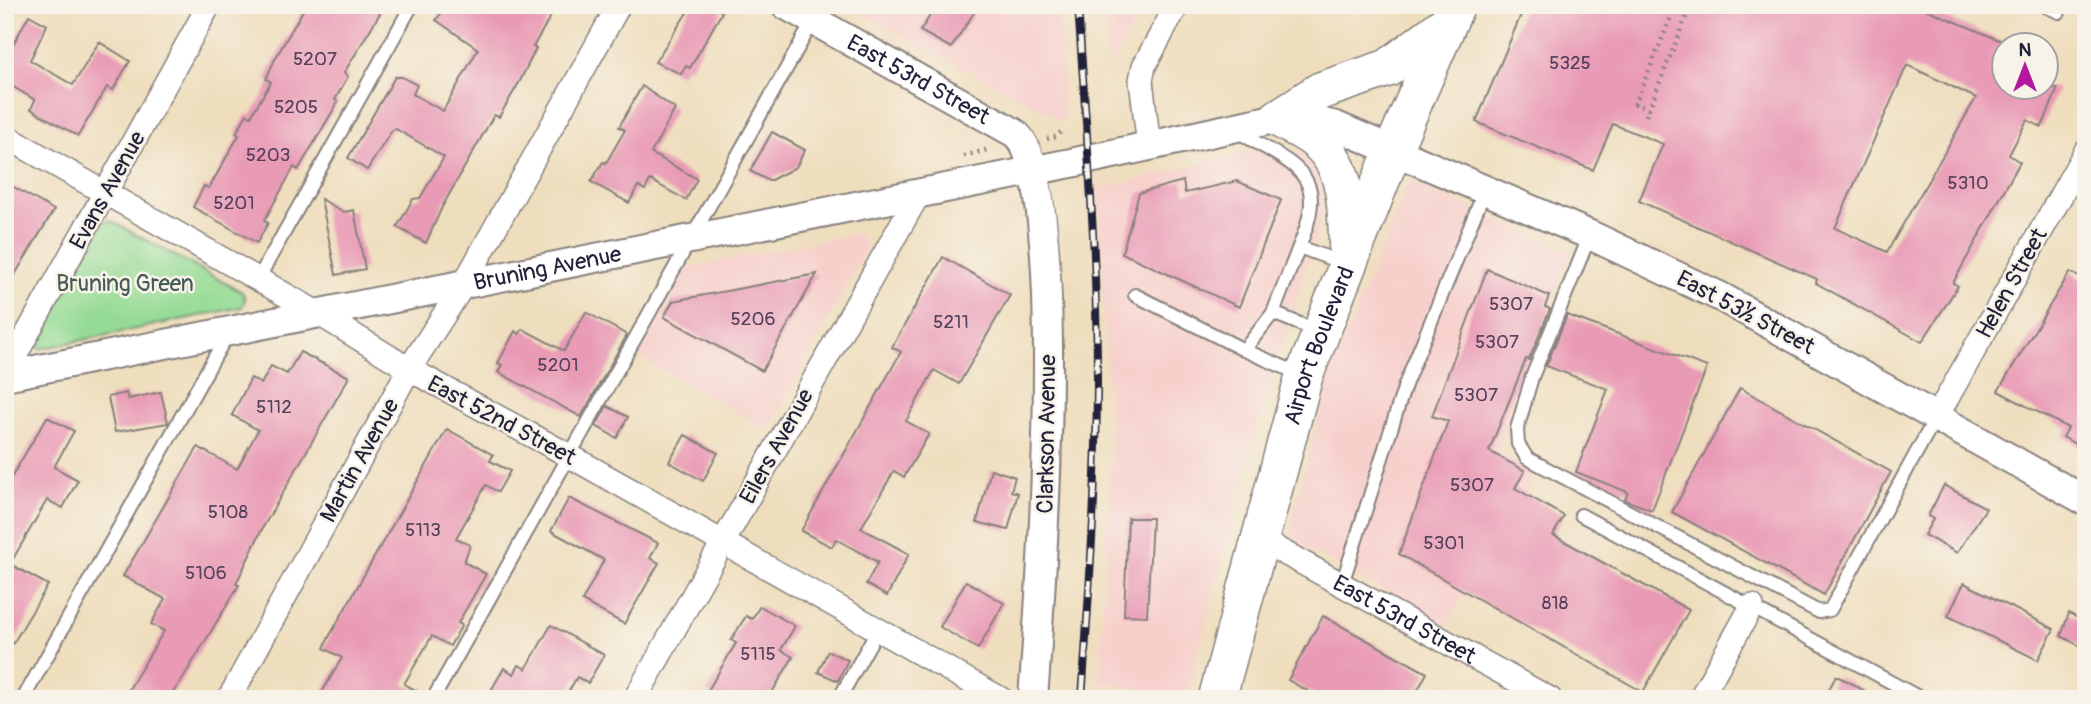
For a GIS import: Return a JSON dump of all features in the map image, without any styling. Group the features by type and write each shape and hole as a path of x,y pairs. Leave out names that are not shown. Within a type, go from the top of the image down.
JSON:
{"main road":[{"path":"1348,263 1344,187 1335,161 1319,142 1278,118 1320,91 1388,68 1452,14"},
{"name":"Airport Boulevard","path":"1217,699 1304,376 1393,150 1452,14"}],"street":[{"name":"Evans Avenue","path":"5,375 209,5"},
{"name":"Martin Avenue","path":"229,699 409,369 464,284 619,5"},
{"name":"East 53rd Street","path":"786,5 1021,137 1026,143 1033,171"},
{"path":"1177,5 1144,66 1141,80 1149,147 1278,118 1306,119 1336,126 1393,150"},
{"name":"East 52nd Street","path":"5,136 321,315 409,369 568,455 721,544 1001,699"},
{"name":"Bruning Avenue","path":"5,375 321,315 1149,147"},
{"name":"East 53½ Street","path":"1393,150 1590,235 1721,297 2086,501"},
{"name":"Helen Street","path":"1937,416 2084,160"},
{"name":"Clarkson Avenue","path":"1033,171 1041,205 1048,401 1046,500 1033,699"},
{"name":"Eilers Avenue","path":"635,699 919,193"},
{"name":"East 53rd Street","path":"1261,540 1550,699"},
{"path":"1700,699 1752,606"}],"lane":[{"path":"258,279 412,5"},
{"path":"2043,5 2059,12 2062,5"},
{"path":"433,699 813,21"},
{"path":"1234,129 1294,167 1308,181 1313,198 1311,218 1273,313 1244,350"},
{"path":"1342,584 1405,385 1485,190"},
{"path":"1590,235 1532,377 1517,429 1518,444 1527,458 1819,612 1830,610 1937,416"},
{"path":"1299,247 1348,263"},
{"path":"1135,295 1244,350 1304,376"},
{"path":"1273,313 1320,332"},
{"path":"23,699 229,331"},
{"path":"1581,515 1922,699"},
{"path":"839,699 878,629"}],"path":[{"path":"1649,109 1635,104 1676,5"},
{"path":"1646,116 1691,5"}],"shaded area":[{"path":"845,5 1059,5 1065,122"},
{"path":"1104,5 1145,5 1108,69"},
{"path":"1268,148 1309,153 1324,174 1325,208 1259,419 1187,696 1099,683 1111,449 1097,189"},
{"path":"1410,180 1570,252 1497,452 1538,473 1446,625 1303,547 1289,532 1328,379"},
{"path":"857,233 868,245 769,430 638,357 687,268"}],"green space":[{"name":"Bruning Green","path":"109,220 242,292 245,299 242,307 40,349 36,343 103,223"}],"building":[{"path":"306,5 385,5 344,73 348,76 335,100 338,102 298,170 294,167 264,221 268,223 257,243 193,207 204,186 209,188 239,135 236,133 247,114 251,116 271,82 266,79 275,59"},
{"path":"447,5 557,5 533,47 536,48 520,81 499,117 494,115 442,207 426,243 397,227 413,199 420,198 444,157 396,129 392,130 367,170 348,158 395,77 402,77 417,85 413,94 443,111 478,49 436,20"},
{"path":"692,5 710,5 722,12 690,68 686,66 681,74 655,62"},
{"path":"937,5 979,5 951,48 920,31"},
{"path":"1525,5 1916,5 1990,36 1990,102 2052,102 2042,127 2027,120 2009,155 2020,162 1953,283 1958,286 1922,342 1816,283 1817,279 1639,201 1663,144 1613,124 1593,170 1476,122","holes":["1907,65 1976,98 1887,252 1835,228"]},
{"path":"29,15 47,25 30,60 73,85 99,42 130,61 113,90 107,87 78,136 31,109 35,100 5,82 5,59"},
{"path":"642,86 675,109 651,153 697,179 686,200 650,180 645,190 638,186 629,203 591,182 603,162 606,163 625,130 619,127"},
{"path":"772,132 805,150 796,167 769,181 750,171"},
{"path":"1183,181 1185,193 1237,181 1281,200 1239,307 1122,253 1139,193"},
{"path":"5,182 54,210 5,291"},
{"path":"321,199 344,212 354,210 365,269 336,275"},
{"path":"943,257 1010,295 959,384 934,370 906,421 929,434 904,477 894,471 861,528 909,554 887,596 866,584 878,562 836,539 832,547 801,531 901,352 892,347"},
{"path":"1487,269 1549,296 1545,307 1550,309 1529,360 1526,359 1489,451 1525,471 1515,488 1564,516 1553,535 1689,610 1643,692 1399,554 1448,421 1432,416"},
{"path":"2070,272 2086,281 2086,450 2063,437 2068,428 1998,391"},
{"path":"817,274 762,371 664,317 673,301"},
{"path":"586,312 627,335 581,417 498,372 502,365 498,363 515,331 519,334 523,329 564,351"},
{"path":"1567,315 1707,367 1652,510 1625,500 1628,492 1576,472 1608,389 1546,366"},
{"path":"300,352 349,377 262,529 236,584 239,585 180,683 168,699 123,699 164,631 151,624 165,599 123,576 198,447 237,469 258,430 232,415 251,378 261,384 271,366 287,374"},
{"path":"1740,388 1891,472 1824,595 1672,512"},
{"path":"161,392 168,423 115,432 108,397 126,393 128,399"},
{"path":"607,406 628,417 617,438 596,426"},
{"path":"47,417 74,431 54,467 78,480 63,508 47,500 10,564 48,585 5,657 5,488"},
{"path":"447,429 493,455 490,461 510,471 498,492 486,485 456,538 470,545 464,562 486,574 458,623 462,625 450,646 432,636 404,684 425,695 424,699 318,699 342,658 324,648 329,637"},
{"path":"685,435 718,453 703,481 669,462"},
{"path":"991,469 1015,477 1011,491 1018,493 1008,530 977,522"},
{"path":"1944,485 1986,508 1957,553 1924,535 1933,519 1928,516"},
{"path":"569,498 658,543 650,558 659,563 624,624 582,601 604,560 551,531"},
{"path":"1128,518 1152,518 1147,616 1124,615"},
{"path":"966,581 1004,603 978,649 940,627"},
{"path":"1964,583 2054,629 2038,660 1948,616"},
{"path":"760,606 795,626 781,650 793,657 768,699 719,699 707,692 736,643 731,640 746,616 752,619"},
{"path":"2069,613 2086,623 2086,649 2061,636"},
{"path":"1323,616 1427,673 1413,699 1322,699 1288,680"},
{"path":"551,625 604,655 588,683 577,677 564,699 486,699 504,668 514,674 519,665 526,669"},
{"path":"828,651 848,660 838,681 818,672"},
{"path":"1836,676 1845,680 1879,699 1824,699"}],"railway":[{"path":"1078,5 1097,330 1094,497 1082,699"}]}
